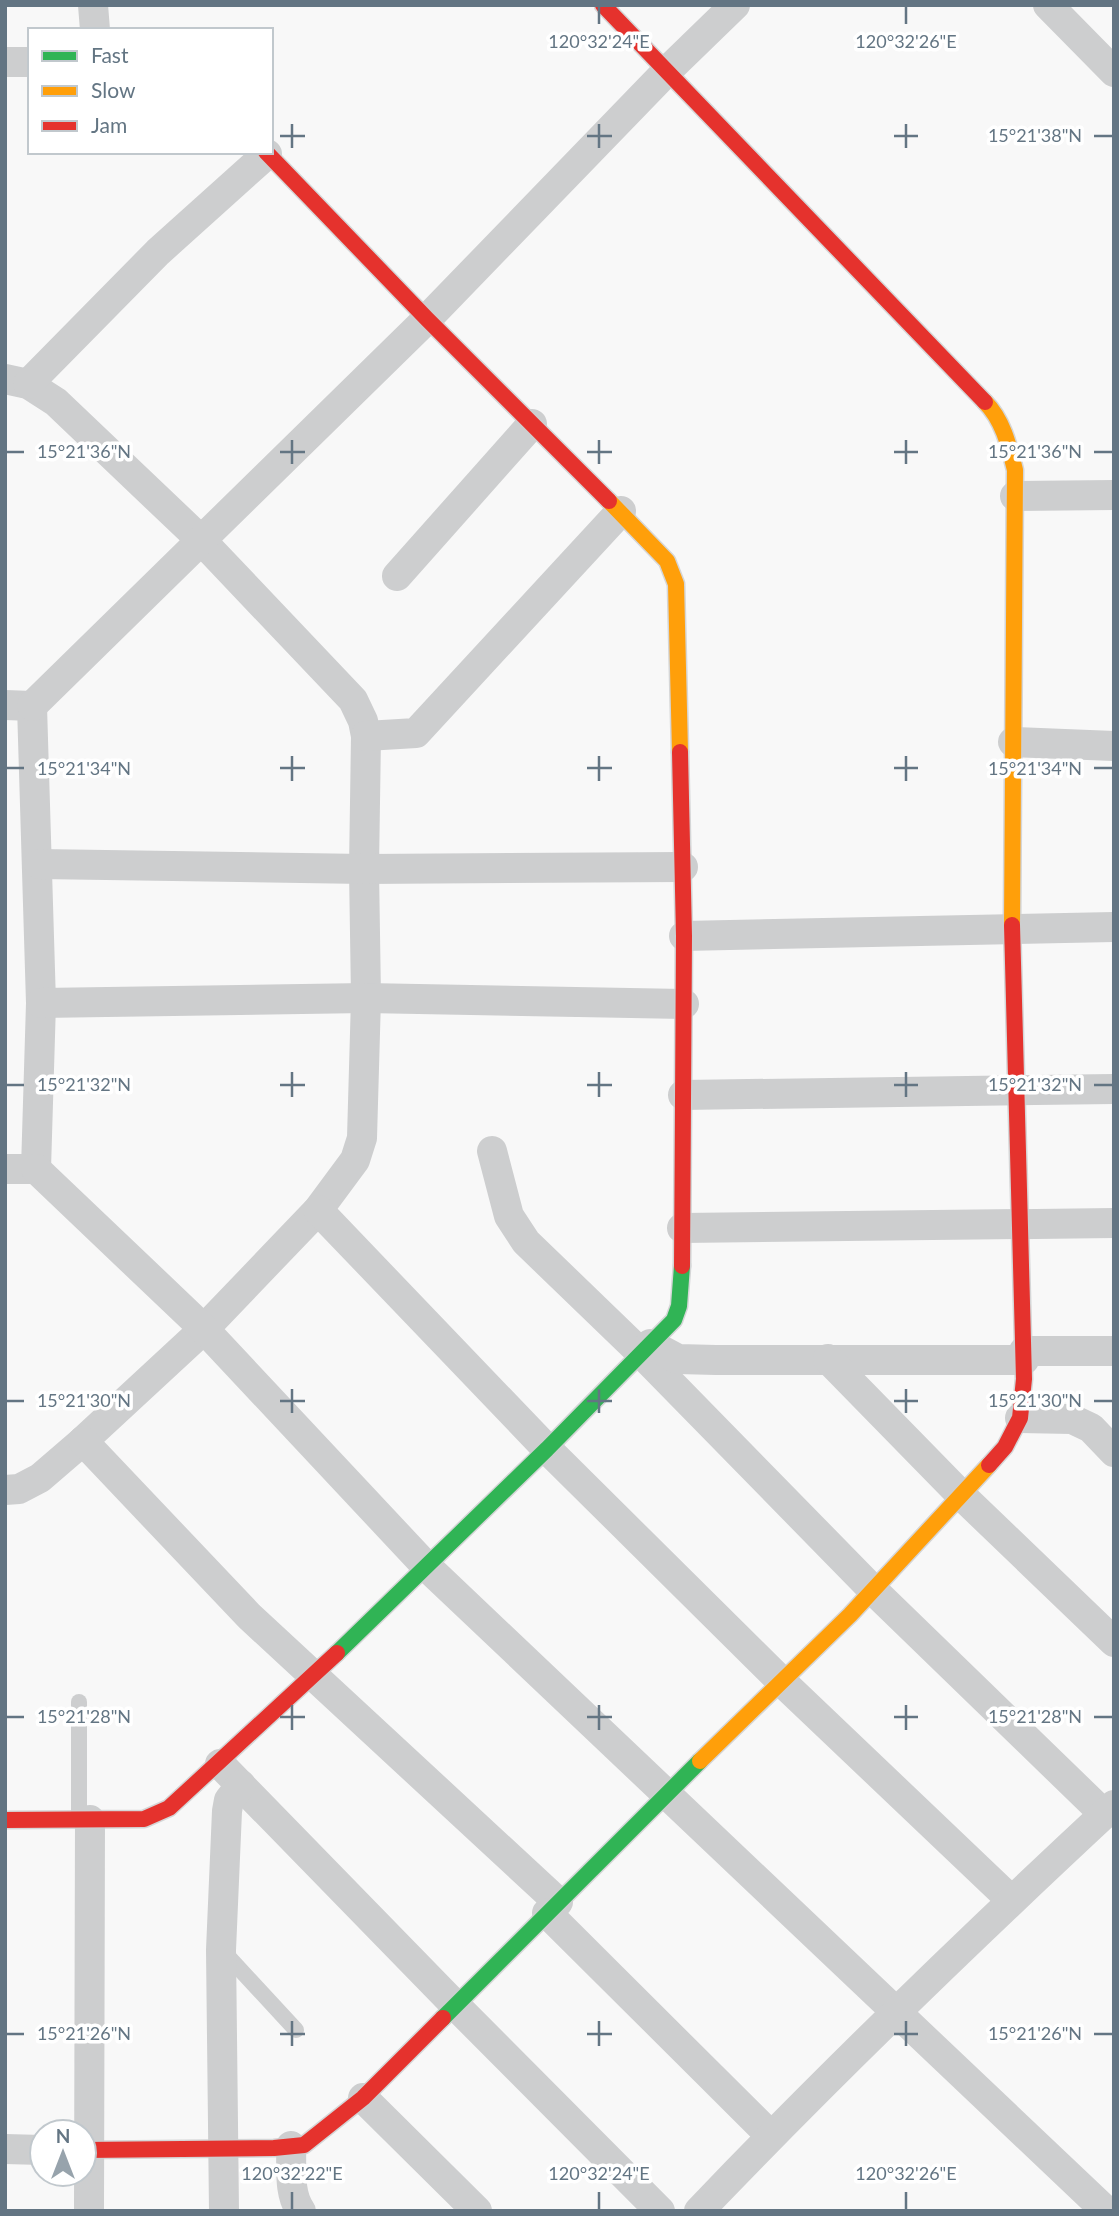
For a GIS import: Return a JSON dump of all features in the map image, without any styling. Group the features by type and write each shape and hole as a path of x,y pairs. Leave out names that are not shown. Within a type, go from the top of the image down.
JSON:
{"street":[{"path":"93,5 95,28"},
{"path":"98,2150 304,2145 363,2098 873,1590 1005,1447 1020,1418 1024,1356 1012,930 1015,470 1008,440 991,408 603,5"},
{"path":"36,1169 41,1003 38,864 19,706 202,541 427,319 667,71 735,5"},
{"path":"1048,5 1114,72"},
{"path":"5,62 28,62"},
{"path":"5,1490 19,1489 40,1478 204,1329 318,1210 355,1160 362,1138 366,998 366,736 354,700 202,541 56,402 17,382 266,154"},
{"path":"5,1820 144,1819 169,1808 314,1676 547,1449 674,1320 679,1306 682,1279 684,936 676,584 667,561 621,511 427,319 268,154"},
{"path":"397,576 533,424"},
{"path":"1015,496 1114,495"},
{"path":"366,736 416,733 621,511"},
{"path":"1013,743 1114,746"},
{"path":"38,864 364,869 683,867"},
{"path":"684,936 1114,927"},
{"path":"41,1003 366,998 684,1004"},
{"path":"683,1095 1114,1089"},
{"path":"492,1151 509,1216 526,1242 645,1348 873,1590 1109,1809 1010,1899 699,2211"},
{"path":"5,1169 36,1169 204,1329 426,1566 1106,2211"},
{"path":"318,1210 547,1449 781,1681 1010,1899"},
{"path":"682,1228 1114,1223"},
{"path":"645,1348 678,1359 1024,1356 1114,1351"},
{"path":"828,1359 961,1495 1114,1642"},
{"path":"1020,1418 1072,1419 1091,1428 1114,1452"},
{"path":"83,1441 249,1616 553,1907 771,2136"},
{"path":"220,1764 454,2005 660,2211"},
{"path":"224,2211 221,1950 227,1811 229,1800 241,1785"},
{"path":"85,1820 87,2118"},
{"path":"363,2098 477,2211"},
{"path":"291,2146 292,2182 301,2211"},
{"path":"5,2149 28,2150"},
{"path":"88,2188 89,2211"}],"lane":[{"path":"79,1702 85,1820"},
{"path":"221,1950 296,2030"}],"traffic: fast":[{"path":"337,1653 547,1449 674,1320 679,1306 682,1266"},
{"path":"443,2018 700,1761"}],"traffic: slow":[{"path":"985,402 1001,425 1015,470 1012,925"},
{"path":"609,501 667,561 676,584 680,752"},
{"path":"700,1761 850,1615 989,1465"}],"traffic: jam":[{"path":"603,5 985,402"},
{"path":"268,154 427,319 609,501"},
{"path":"680,752 684,936 682,1266"},
{"path":"989,1465 1005,1447 1020,1418 1024,1379 1012,925"},
{"path":"5,1820 144,1819 169,1808 337,1653"},
{"path":"98,2150 274,2148 304,2145 363,2098 443,2018"}]}
